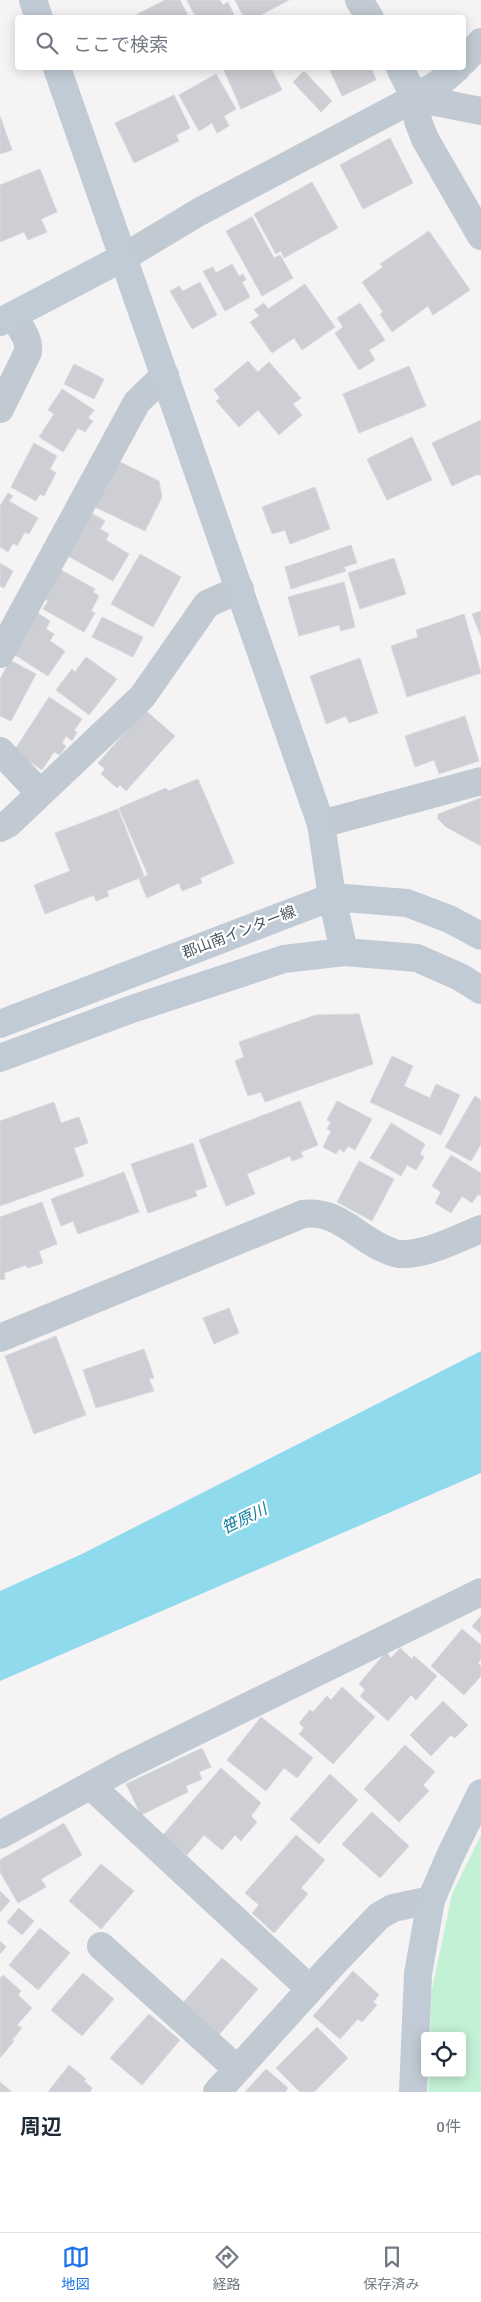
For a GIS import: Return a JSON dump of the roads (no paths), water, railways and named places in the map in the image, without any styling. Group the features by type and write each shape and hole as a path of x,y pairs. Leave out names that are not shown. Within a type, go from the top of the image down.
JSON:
{"street":[{"path":"33,0 38,15"},
{"path":"359,0 368,15"},
{"path":"466,59 481,42"},
{"path":"58,70 166,375 321,824 332,897 344,952"},
{"path":"401,70 415,98 418,120 425,139 481,236"},
{"path":"0,410 28,352 29,344 27,338 6,319 124,257 200,212 415,98 442,81 455,70"},
{"path":"415,98 481,111"},
{"path":"0,654 137,402 166,375"},
{"path":"0,828 8,824 142,697 207,604 240,589"},
{"path":"0,751 40,793"},
{"path":"321,824 481,781"},
{"name":"郡山南インター線","path":"0,1024 332,897 407,903 449,920 481,936"},
{"path":"0,1058 132,1009 284,959 344,952 417,958 460,977 481,990"},
{"path":"0,1338 302,1214 317,1213 331,1217 374,1244 399,1254 444,1245 481,1229"},
{"path":"0,1835 126,1766 481,1592"},
{"path":"91,1786 310,1989"},
{"path":"413,2092 418,1974 431,1900 481,1793"},
{"path":"217,2092 379,1916 393,1908 431,1900"},
{"path":"101,1946 237,2069"}],"water":[{"name":"笹原川","path":"481,1351 481,1473 0,1681 0,1591 82,1554"}]}
